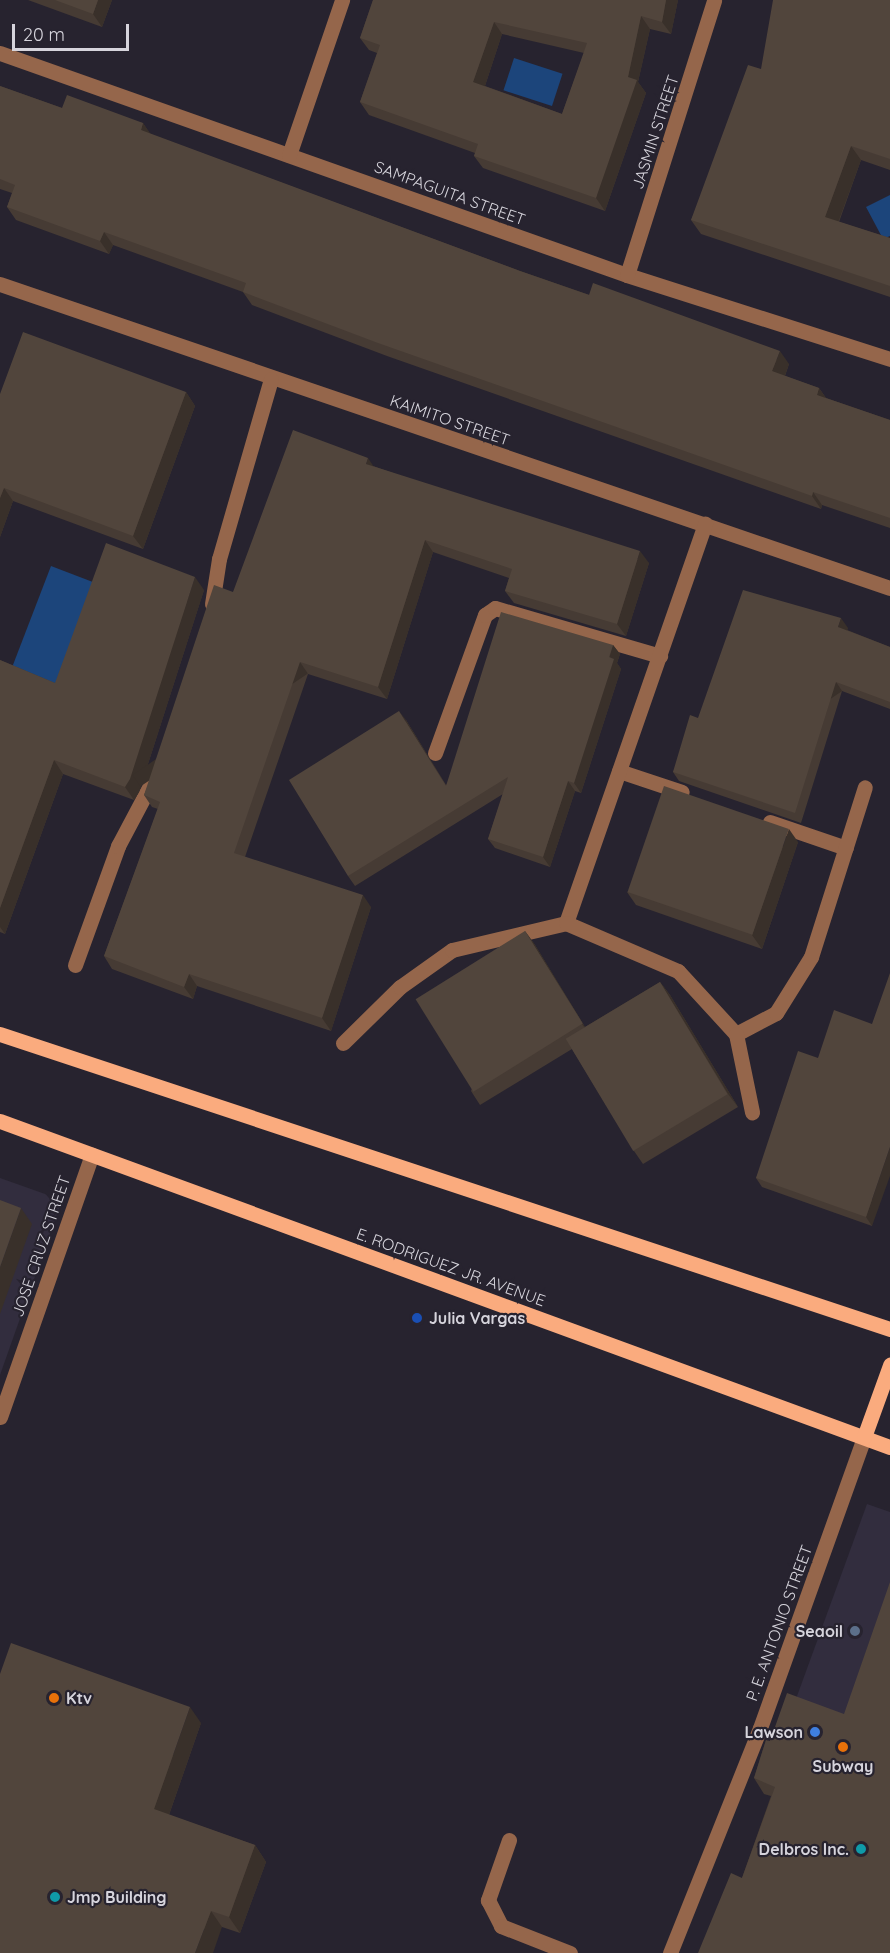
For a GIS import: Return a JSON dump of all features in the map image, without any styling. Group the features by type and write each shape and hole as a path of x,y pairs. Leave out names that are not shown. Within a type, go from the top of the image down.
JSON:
{"main road":[{"path":"0,1034 890,1329"},
{"name":"E. RODRIGUEZ JR. AVENUE","path":"0,1121 890,1447"},
{"path":"864,1437 890,1365"}],"street":[{"path":"289,155 342,0"},
{"name":"JASMIN STREET","path":"627,275 714,0"},
{"name":"SAMPAGUITA STREET","path":"0,52 627,275 890,359"},
{"name":"KAIMITO STREET","path":"1,287 890,588"},
{"path":"207,626 219,559 272,379"},
{"path":"566,923 705,524"},
{"path":"435,753 484,615 495,608 660,656"},
{"path":"75,965 118,846 148,796 160,762"},
{"path":"619,771 698,798"},
{"path":"736,1034 776,1013 811,957 865,788"},
{"path":"755,817 846,848"},
{"path":"343,1043 400,987 452,950 566,923 678,971 736,1034 752,1112"},
{"name":"JOSE CRUZ STREET","path":"0,1417 92,1155"},
{"name":"P. E. ANTONIO STREET","path":"670,1953 760,1728 864,1437"},
{"path":"509,1840 488,1900 501,1926 570,1953"}],"shaded area":[{"path":"0,1178 62,1200 0,1375"},
{"name":"Seaoil","path":"867,1504 890,1512 890,1792 777,1751"}],"water":[{"path":"514,58 563,74 552,106 503,90"},
{"path":"890,195 890,236 883,239 866,207"},
{"path":"51,566 97,584 56,691 10,673"}],"building":[{"path":"55,0 98,0 93,14"},
{"path":"373,0 666,0 662,22 641,16 628,77 637,80 596,198 474,156 478,144 360,102 380,45 360,38","holes":["494,22 587,43 562,114 473,82"]},
{"path":"773,0 890,0 890,159 851,146 825,217 890,238 890,286 691,220 748,65 761,69"},
{"path":"0,86 62,108 67,95 143,123 141,130 520,271 589,295 593,283 780,351 772,371 819,388 817,395 890,420 890,518 813,492 812,496 378,343 243,292 246,283 104,232 100,241 7,207 15,185 0,179"},
{"path":"23,332 186,392 133,536 4,488 0,498 0,394"},
{"path":"293,430 368,458 366,464 640,551 617,624 505,591 512,569 425,540 378,687 300,662 234,853 363,895 322,1018 189,974 184,987 104,956 160,802 144,795 214,585 233,592"},
{"path":"106,543 195,577 130,779 125,787 54,760 0,908 0,660 55,683"},
{"path":"743,590 841,618 838,627 890,647 890,702 836,682 795,813 673,772 690,715 698,718"},
{"path":"501,612 613,645 609,657 614,659 574,783 568,781 543,857 488,839 508,777 348,876 289,780 399,711 446,786"},
{"path":"664,786 789,829 752,935 628,892"},
{"path":"525,931 583,1023 473,1092 416,999"},
{"path":"890,973 890,1147 866,1217 756,1178 798,1051 818,1058 834,1010 872,1024"},
{"path":"660,982 727,1094 633,1151 566,1039"},
{"path":"0,1200 21,1208 0,1267"},
{"path":"890,1582 890,1953 698,1953 731,1873 742,1878 775,1787 754,1778 766,1740 770,1741 787,1693 844,1714"},
{"path":"11,1643 190,1707 154,1809 255,1845 229,1917 211,1911 195,1953 0,1953 0,1674"}],"place":[{"name":"Julia Vargas","path":"417,1318"},
{"name":"Seaoil","path":"855,1631"},
{"name":"Ktv","path":"54,1698"},
{"name":"Lawson","path":"815,1732"},
{"name":"Subway","path":"843,1747"},
{"name":"Delbros Inc.","path":"861,1849"},
{"name":"Jmp Building","path":"55,1897"}]}
